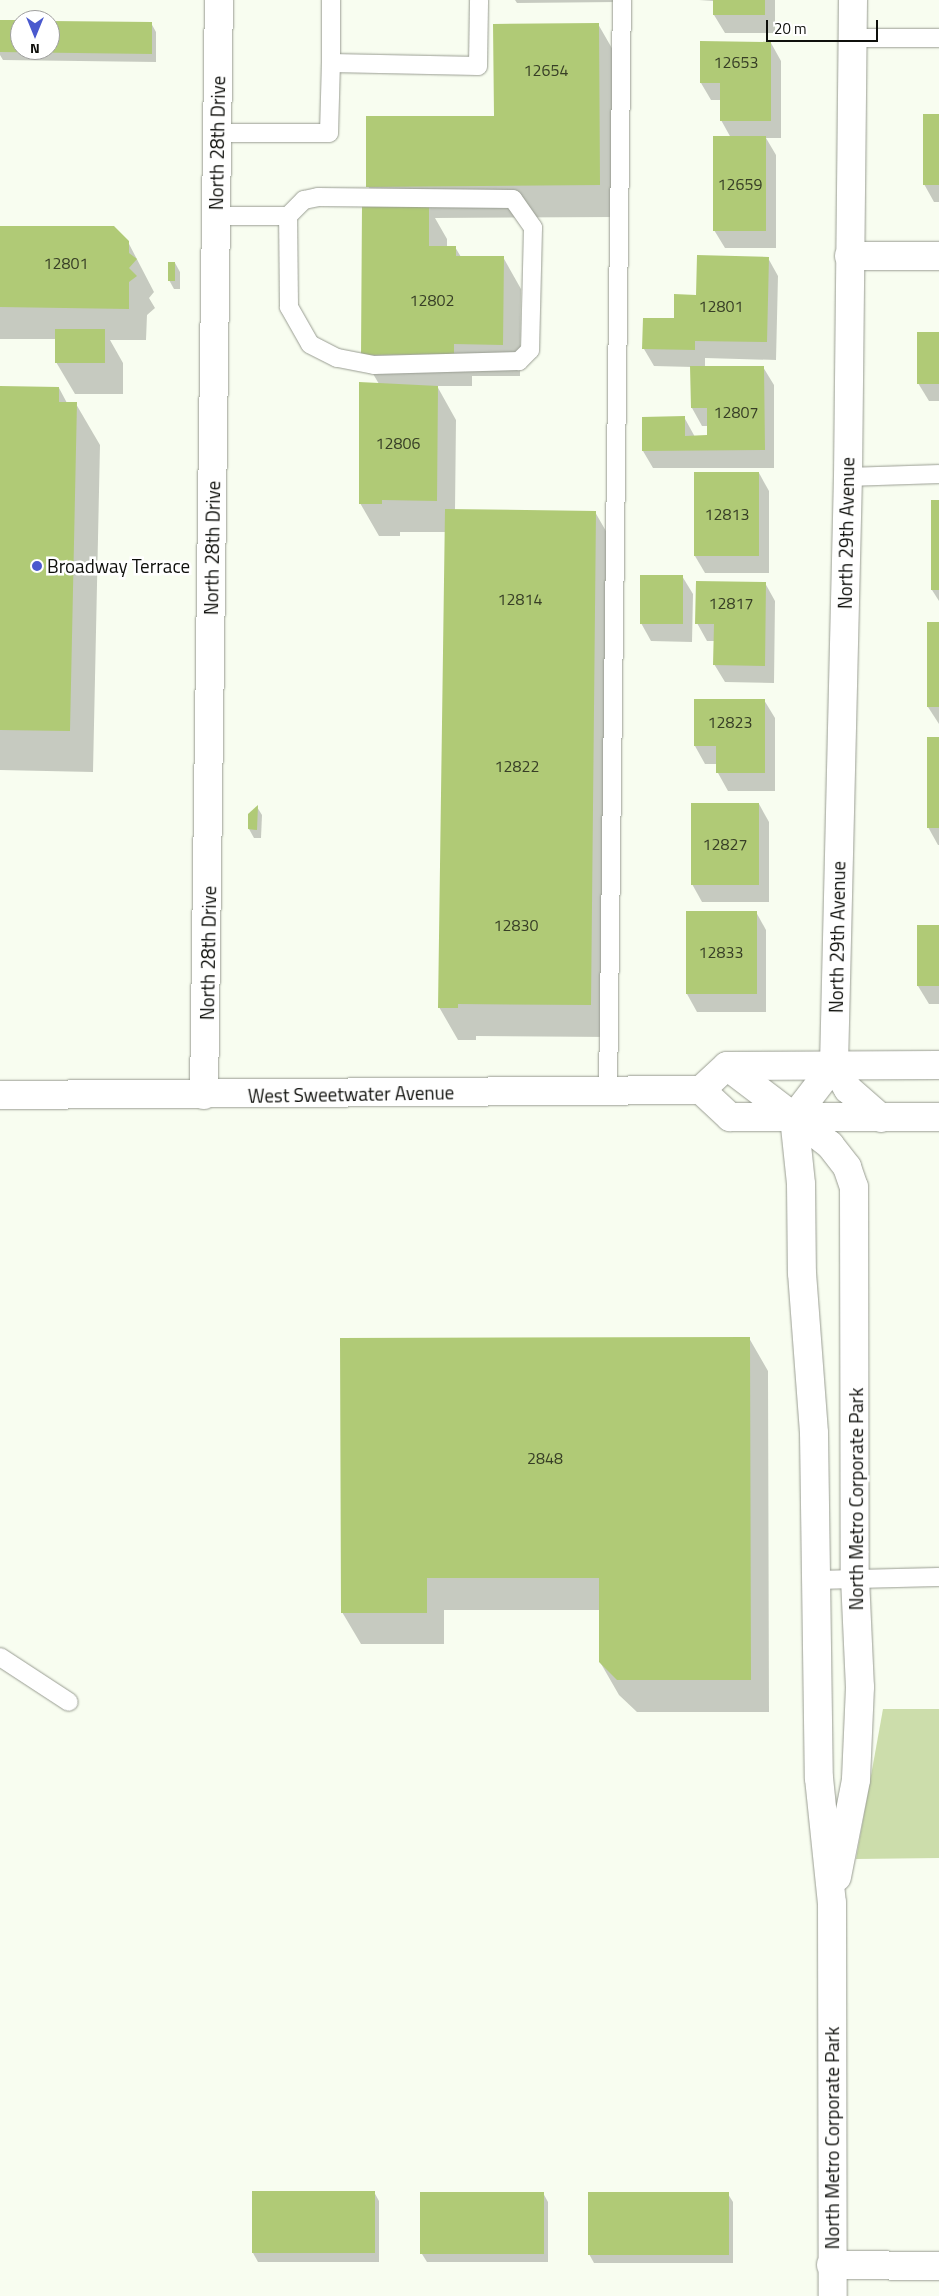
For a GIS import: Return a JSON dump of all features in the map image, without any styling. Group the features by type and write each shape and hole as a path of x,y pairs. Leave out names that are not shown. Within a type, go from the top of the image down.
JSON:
{"street":[{"name":"North 28th Drive","path":"204,1095 219,0"},
{"name":"North 29th Avenue","path":"834,1065 848,477 853,0"},
{"path":"849,256 939,256"},
{"path":"834,1065 860,1101 881,1118"},
{"path":"794,1117 834,1065"},
{"path":"939,1065 727,1066 701,1090 730,1116 939,1117"},
{"name":"North Metro Corporate Park","path":"727,1066 830,1144 847,1167 854,1187 855,1578 860,1687 856,1780 832,1903"},
{"name":"West Sweetwater Avenue","path":"0,1095 701,1090"},
{"path":"794,1117 860,1101 939,1098"},
{"name":"North Metro Corporate Park","path":"794,1117 801,1184 802,1272 814,1433 819,1778 832,1903 831,2265 939,2266"},
{"path":"831,2265 833,2296"}],"lane":[{"path":"217,133 329,133 331,0"},
{"path":"331,63 478,66 479,0"},
{"path":"608,1092 622,0"},
{"path":"852,38 939,38"},
{"path":"216,216 288,216 304,200 318,197 513,199 533,228 530,350 519,361 374,365 337,358 310,344 289,307 288,216"},
{"path":"848,477 939,474"},
{"path":"815,1580 939,1577"},
{"path":"0,1657 69,1702"}],"green space":[{"path":"883,1709 939,1709 939,1858 856,1859"}],"building":[{"path":"713,0 765,0 765,15 713,15"},
{"path":"0,20 10,20 10,52 0,52"},
{"path":"60,21 152,22 152,54 60,53"},
{"path":"599,23 600,185 366,187 366,116 494,116 493,24"},
{"path":"700,41 771,42 771,121 720,121 720,83 700,83"},
{"path":"923,114 939,114 939,185 923,185"},
{"path":"713,136 766,136 766,231 713,231"},
{"path":"362,205 429,206 429,246 456,246 456,256 504,256 503,345 454,344 454,354 361,355"},
{"path":"0,226 114,226 129,241 129,253 137,259 129,268 137,276 129,282 129,309 0,307"},
{"path":"697,255 769,257 767,342 695,341 695,350 642,349 643,318 674,318 674,294 696,295"},
{"path":"168,262 175,262 175,281 168,281"},
{"path":"55,329 105,329 105,363 55,363"},
{"path":"917,332 939,332 939,384 917,384"},
{"path":"690,366 764,366 765,450 642,451 642,417 685,416 685,436 707,435 707,408 691,408"},
{"path":"359,382 438,386 437,501 382,500 382,504 359,504"},
{"name":"Broadway Terrace","path":"0,386 59,387 59,402 77,402 70,731 0,730"},
{"path":"694,472 759,472 759,556 694,556"},
{"path":"931,500 939,500 939,590 931,590"},
{"path":"445,509 596,511 591,1005 458,1004 458,1008 438,1008"},
{"path":"640,575 683,575 683,624 640,624"},
{"path":"696,581 766,582 765,666 713,665 714,624 695,624"},
{"path":"927,622 939,622 939,707 927,707"},
{"path":"694,699 765,699 765,773 716,773 716,746 694,746"},
{"path":"927,737 939,737 939,828 927,828"},
{"path":"691,803 759,803 759,885 691,885"},
{"path":"258,805 257,830 248,829 248,814"},
{"path":"686,911 757,911 757,994 686,994"},
{"path":"917,925 939,925 939,986 917,986"},
{"path":"750,1337 751,1680 617,1680 599,1662 599,1578 427,1578 427,1613 341,1613 340,1338"},
{"path":"252,2191 375,2191 375,2253 252,2253"},
{"path":"420,2192 544,2192 544,2254 420,2254"},
{"path":"588,2192 729,2192 729,2255 588,2255"}],"place":[{"name":"Broadway Terrace","path":"37,566"}]}
